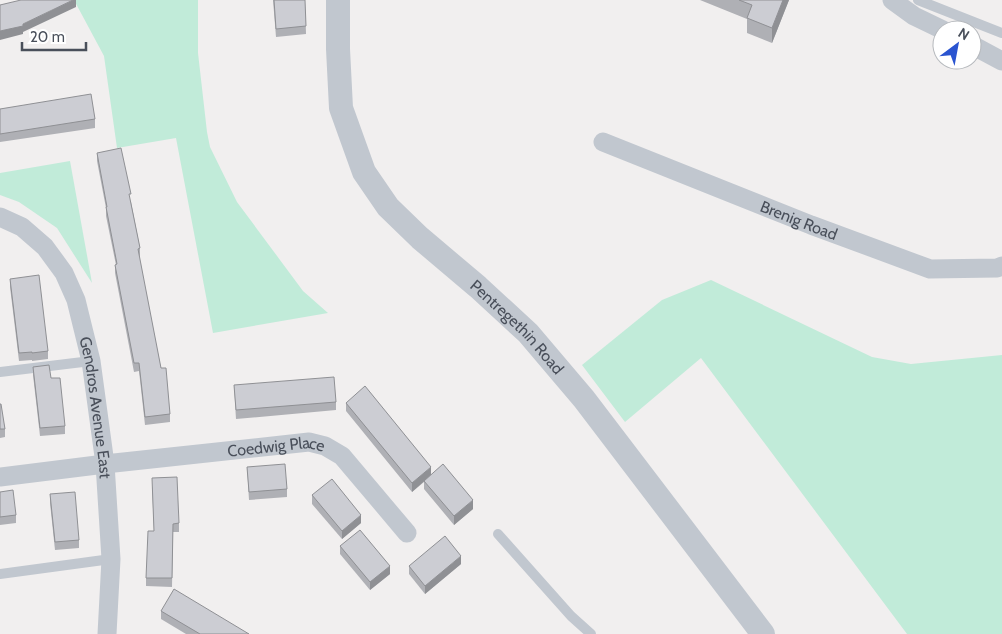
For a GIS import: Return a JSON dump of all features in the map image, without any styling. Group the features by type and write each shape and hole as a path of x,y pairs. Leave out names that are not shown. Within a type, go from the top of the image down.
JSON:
{"street":[{"name":"Pentregethin Road","path":"338,0 341,108 364,172 388,207 413,232 478,287 528,333 584,398 763,634"},
{"path":"892,0 914,16 932,25"},
{"path":"982,50 1002,61"},
{"name":"Brenig Road","path":"603,142 811,225 930,269 997,268 1002,266"},
{"name":"Gendros Avenue East","path":"0,217 22,227 45,247 64,274 76,300 91,362 105,464 112,559 108,634"},
{"name":"Coedwig Place","path":"0,477 309,442 326,446 342,456 407,533"}],"lane":[{"path":"918,0 1002,33"},
{"path":"0,372 91,362"},
{"path":"498,534 571,616 591,634"},
{"path":"0,574 112,559"}],"green space":[{"path":"74,0 198,0 198,53 210,147 237,202 303,291 328,313 213,333 176,138 117,148 104,56"},
{"path":"70,161 92,283 57,228 19,202 0,195 0,173"},
{"path":"711,280 872,357 911,364 1002,355 1002,634 907,634 701,358 625,422 582,365 662,300"}],"building":[{"path":"21,0 73,0 23,24 23,26 0,31 0,5"},
{"path":"274,0 305,0 306,26 276,29"},
{"path":"739,0 783,0 772,28 747,18 752,5"},
{"path":"91,94 95,119 0,134 0,109"},
{"path":"121,148 131,194 129,194 140,248 138,249 161,368 166,368 170,414 145,417 139,363 134,363 115,265 117,264 97,153"},
{"path":"39,275 48,351 19,353 10,279"},
{"path":"49,365 51,378 60,378 65,426 40,428 33,367"},
{"path":"334,377 336,402 236,410 234,385"},
{"path":"365,386 431,467 412,483 346,403"},
{"path":"1,404 5,429 0,429"},
{"path":"285,464 287,489 249,492 247,467"},
{"path":"443,464 473,500 454,516 424,481"},
{"path":"177,477 179,523 173,524 172,578 146,578 148,531 154,531 152,478"},
{"path":"332,479 361,515 342,531 312,495"},
{"path":"13,490 16,515 0,517 0,492"},
{"path":"75,492 79,540 55,542 50,494"},
{"path":"360,530 390,566 370,582 340,546"},
{"path":"445,536 461,556 425,586 409,566"},
{"path":"174,589 249,634 200,634 161,611"}]}
